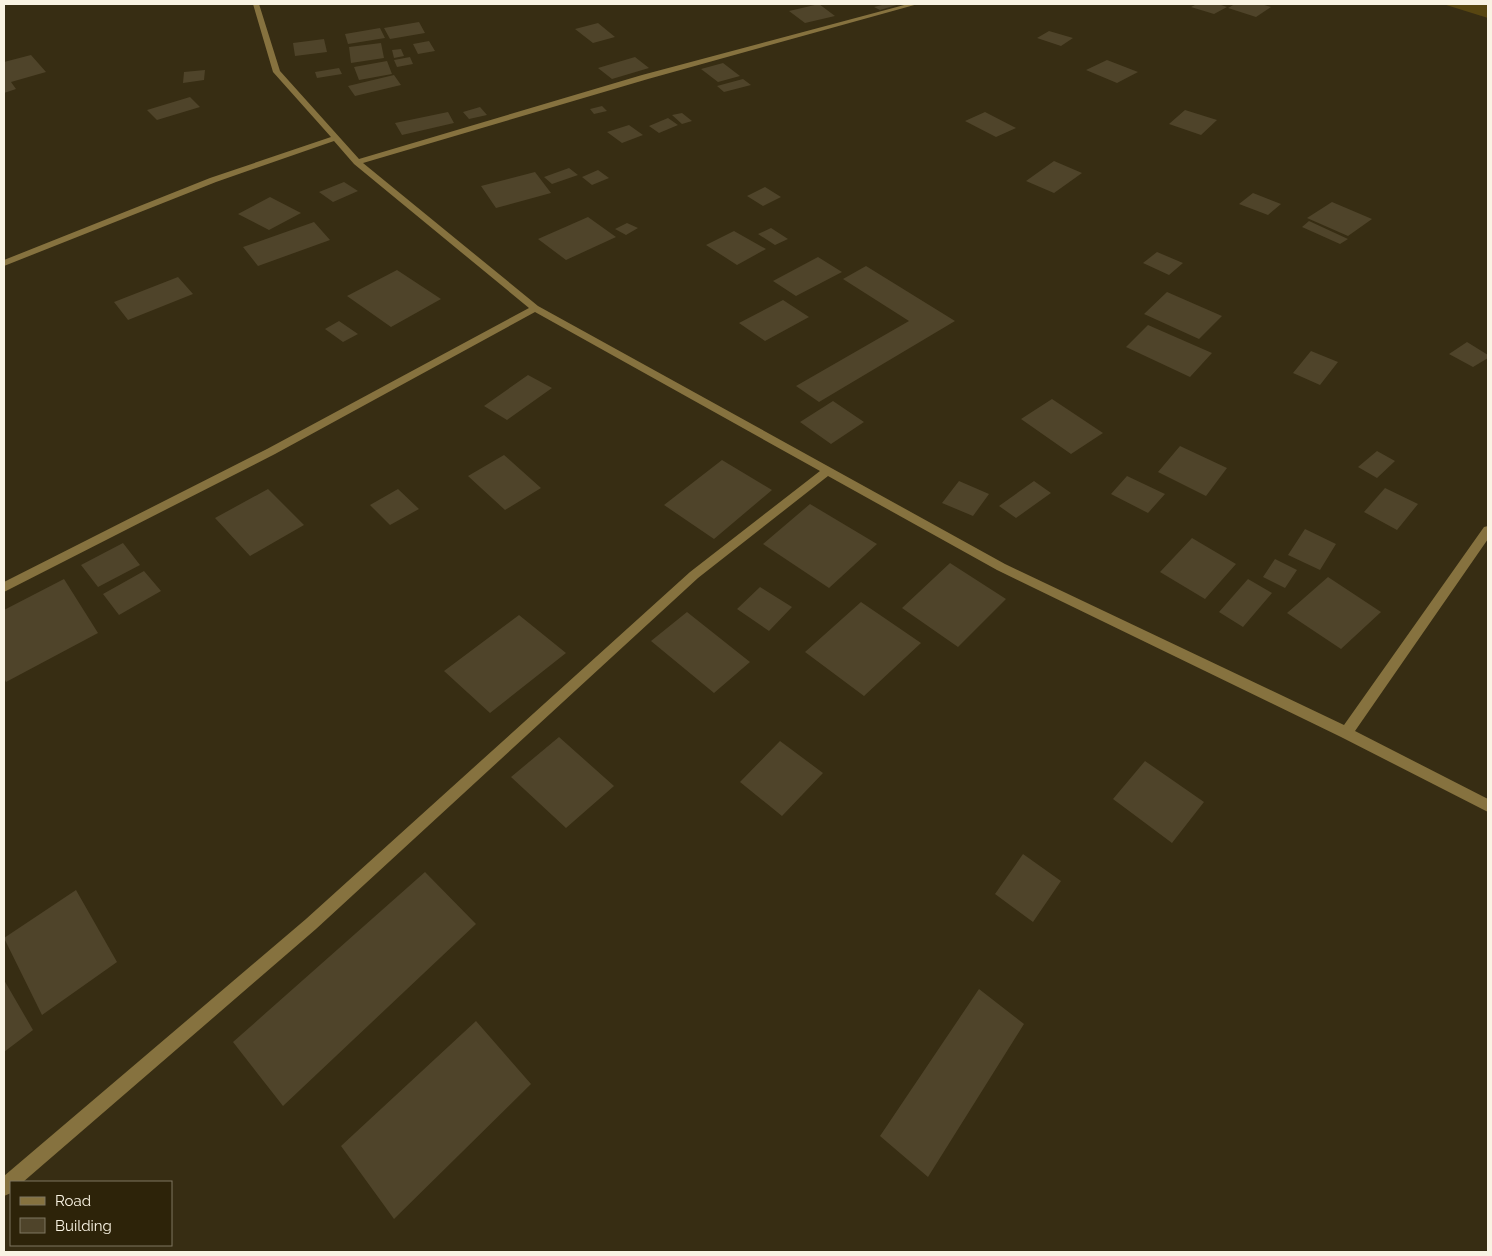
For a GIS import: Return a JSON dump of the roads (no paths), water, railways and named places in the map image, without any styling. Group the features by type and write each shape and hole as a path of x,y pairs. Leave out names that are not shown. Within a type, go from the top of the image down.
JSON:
{"street":[{"path":"256,4 277,72 357,162 534,308 1001,567 1346,733 1488,806"},
{"path":"357,162 646,77 914,4"},
{"path":"4,263 213,180 336,138"},
{"path":"4,586 250,464 418,374 534,308"},
{"path":"11,1181 311,924 694,575 828,471"},
{"path":"1346,733 1488,530"}]}
